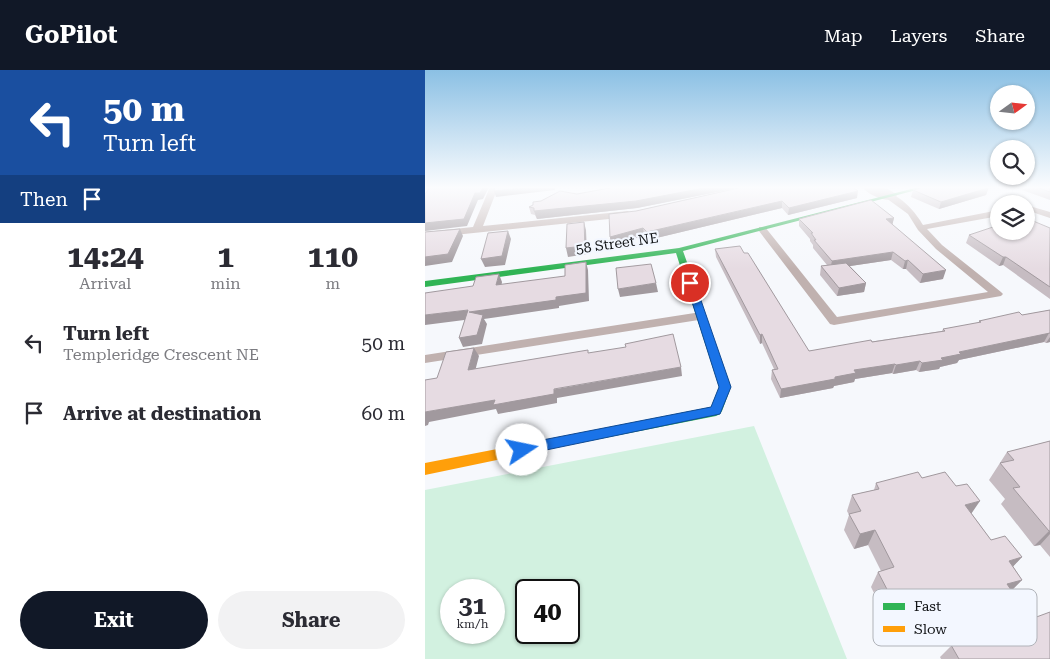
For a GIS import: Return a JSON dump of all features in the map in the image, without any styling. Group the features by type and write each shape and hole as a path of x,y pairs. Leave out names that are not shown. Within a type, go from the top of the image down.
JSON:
{"street":[{"name":"58 Street NE","path":"425,284 679,250 816,214"},
{"path":"425,469 715,411 725,387 679,250"}],"lane":[{"path":"477,229 483,214"},
{"path":"425,235 632,214"},
{"path":"762,228 834,321 997,294 939,247 921,228 913,214"},
{"path":"921,228 990,215"},
{"path":"425,359 701,316"}],"green space":[{"path":"754,426 847,659 425,659 425,490"}],"building":[{"path":"425,214 466,214 464,219 425,223"},
{"path":"609,214 723,214 647,232 643,228 610,237"},
{"path":"816,214 890,214 894,218 886,219 946,270 923,274 908,260 905,261 893,252 832,261 814,240 816,240 811,233 813,233 799,219"},
{"path":"584,222 585,246 566,248 567,224"},
{"path":"1035,222 1050,228 1050,287 1006,257 1003,257 969,235 990,228 990,240 1035,240"},
{"path":"460,229 448,254 425,257 425,232"},
{"path":"508,231 502,256 481,259 488,233"},
{"path":"740,246 744,253 748,253 809,351 871,340 872,342 945,331 943,329 1019,312 1022,315 1050,310 1050,333 959,352 961,354 941,358 943,360 922,363 920,361 854,370 856,373 835,377 835,379 781,389 772,370 778,369 762,334 760,335 715,249"},
{"path":"586,262 586,293 556,297 556,300 469,312 483,315 477,335 459,338 468,310 425,315 425,293 473,286 476,277 499,274 496,285 565,276 565,265"},
{"path":"846,263 866,283 839,288 821,266"},
{"path":"651,264 656,283 618,289 616,268"},
{"path":"673,334 681,367 554,389 554,394 493,405 495,400 425,412 425,380 437,378 446,352 474,348 468,370 588,350 588,353 626,347 625,344"},
{"path":"1050,441 1049,531 1013,488 1020,487 1000,463 1014,460 1007,452"},
{"path":"918,472 922,478 945,472 956,486 967,484 980,501 965,505 991,540 1005,536 1022,557 1009,561 1022,580 1007,584 1010,589 887,589 878,572 894,567 875,530 860,534 849,514 861,511 852,495 879,489 876,483"},
{"path":"1050,612 1050,659 959,659 952,646 1037,646 1037,617"}],"traffic: fast":[{"path":"425,284 679,250 818,214"},
{"path":"579,438 716,411 725,387 679,250"}],"traffic: slow":[{"path":"425,469 579,438"}],"route":[{"path":"522,450 715,411 725,387 690,283"}]}
